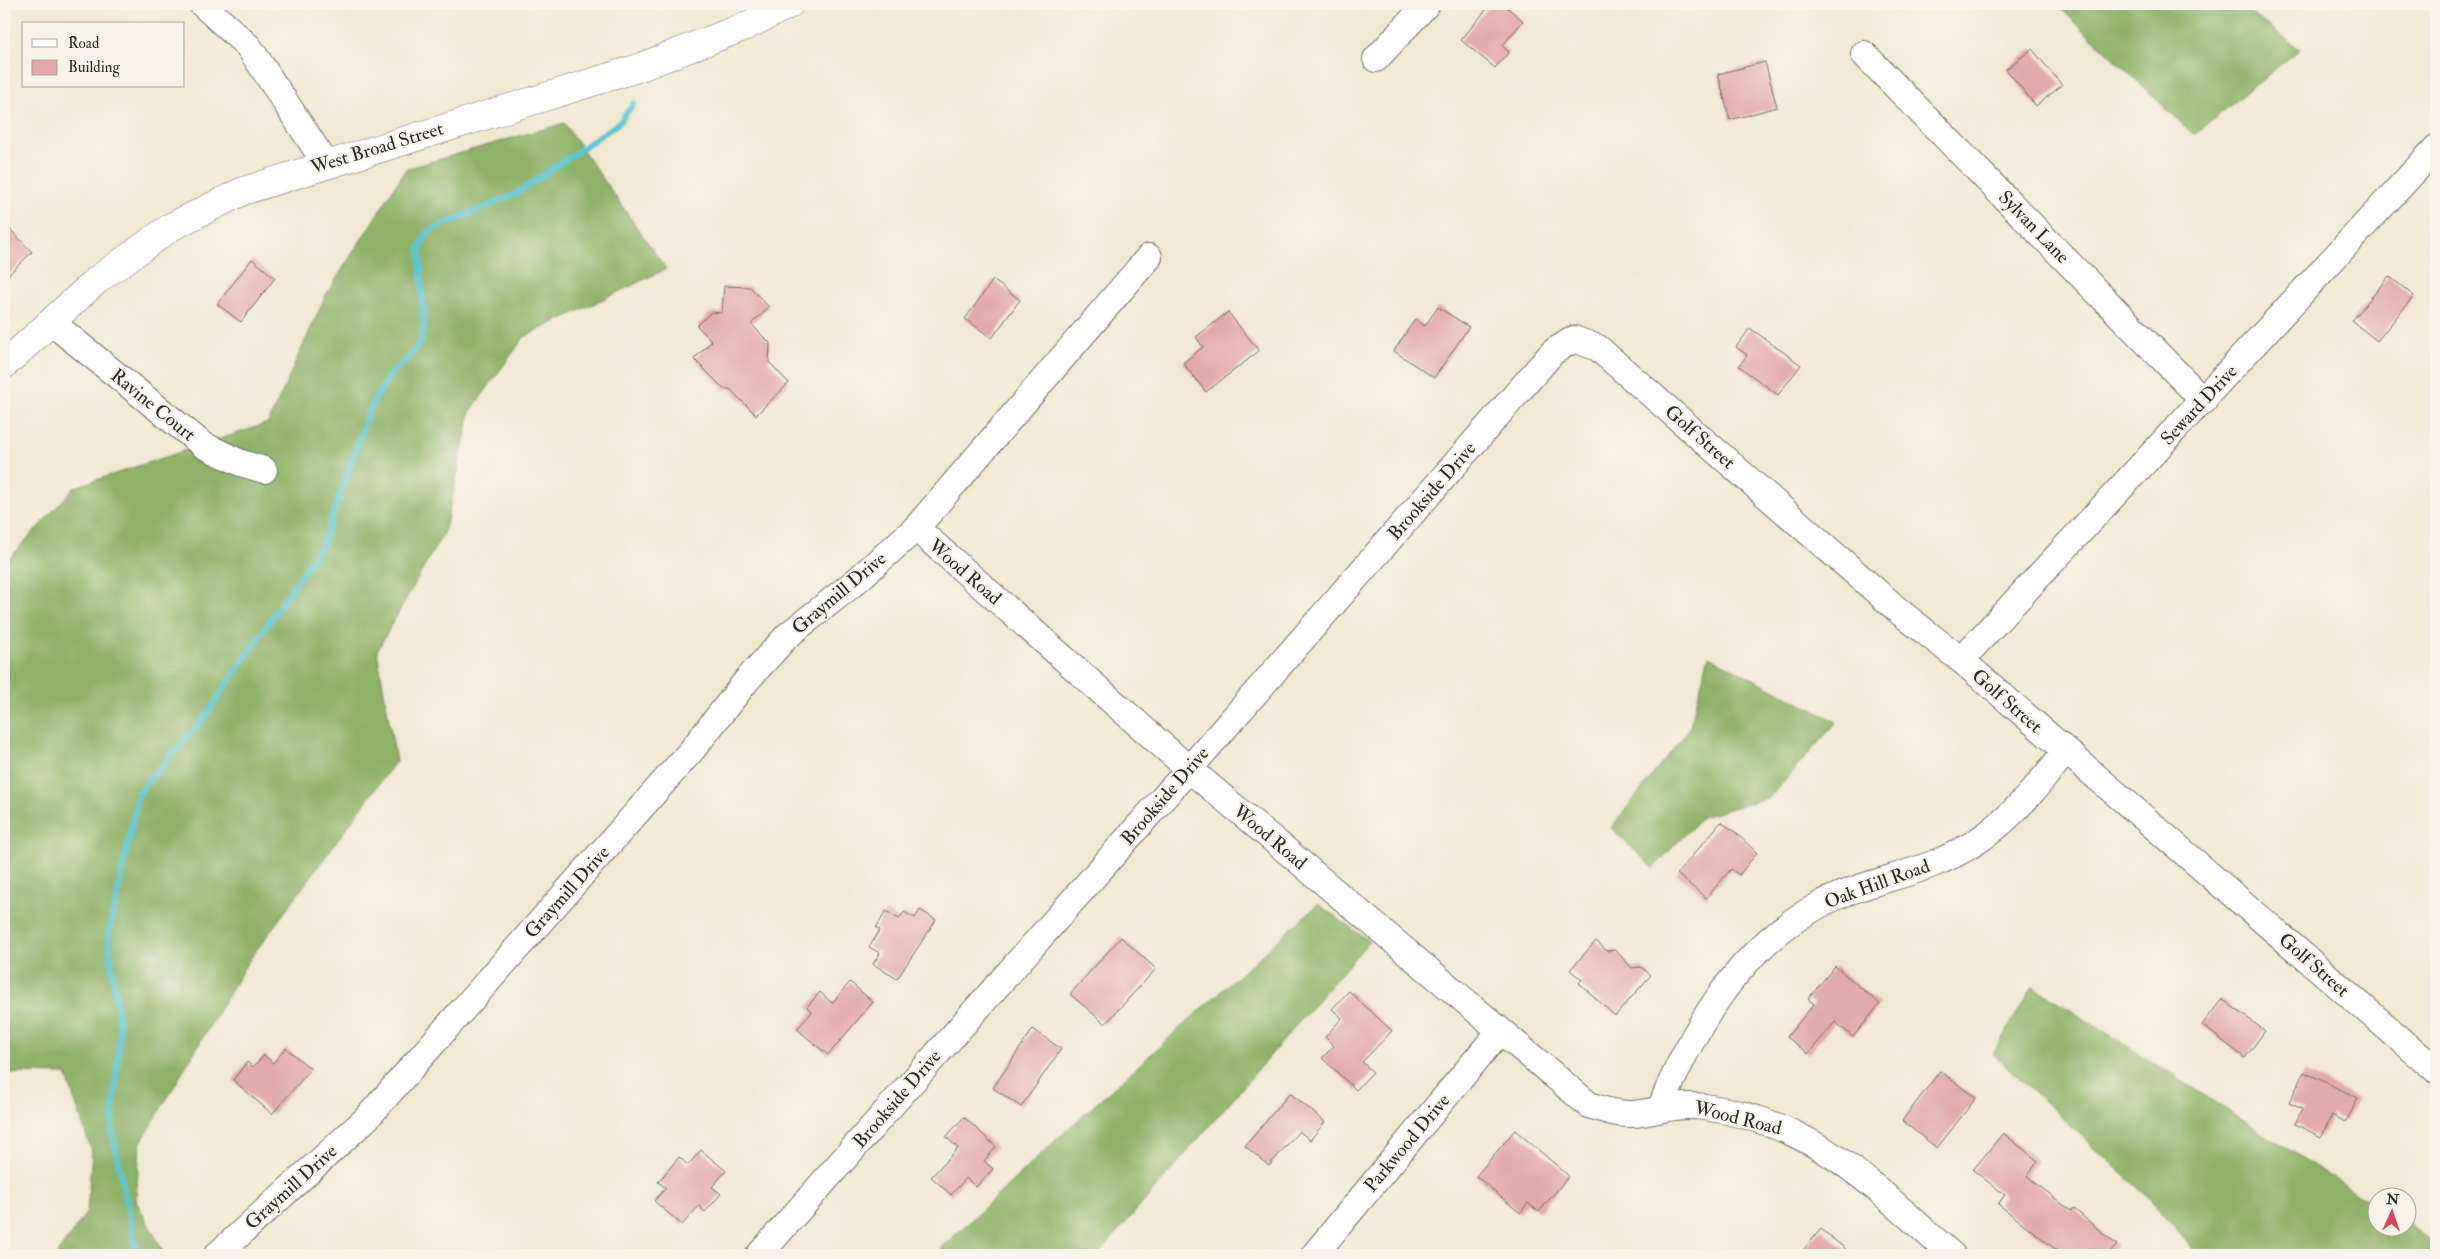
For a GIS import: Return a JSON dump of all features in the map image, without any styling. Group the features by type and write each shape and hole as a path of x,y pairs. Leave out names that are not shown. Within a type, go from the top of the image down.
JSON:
{"street":[{"path":"202,4 249,47 326,164"},
{"name":"West Broad Street","path":"4,366 97,280 172,227 243,191 638,68 739,29 790,4"},
{"path":"1376,58 1427,4"},
{"name":"Sylvan Lane","path":"1864,54 2204,401"},
{"name":"Seward Drive","path":"1960,660 2204,401 2436,148"},
{"name":"Wood Road","path":"1149,257 916,528 1189,769 1589,1105 1612,1113 1633,1114 1683,1105 1708,1108 1777,1125 1834,1155 1858,1172 1952,1255"},
{"name":"Ravine Court","path":"51,322 203,445 241,463 264,470"},
{"name":"Golf Street","path":"1574,339 1598,348 1900,612 1960,660 2436,1070"},
{"name":"Brookside Drive","path":"759,1255 1189,769 1553,352 1574,339"},
{"name":"Graymill Drive","path":"217,1255 367,1118 692,750 747,680 788,636 855,582 916,528"},
{"name":"Oak Hill Road","path":"1660,1109 1676,1069 1706,1016 1753,956 1772,936 1816,906 1845,893 1933,864 1965,850 1996,829 2016,809 2066,751"},
{"name":"Parkwood Drive","path":"1314,1255 1500,1031"}],"green space":[{"path":"2056,4 2238,4 2300,49 2194,135"},
{"path":"564,123 666,269 524,337 470,412 445,530 377,651 396,761 247,963 140,1144 136,1201 165,1255 56,1255 87,1212 92,1153 66,1074 4,1073 4,564 75,487 268,423 326,295 406,169"},
{"path":"1709,656 1837,722 1770,797 1702,817 1653,868 1611,828 1689,729"},
{"path":"1318,904 1369,941 1098,1255 934,1255 1069,1128"},
{"path":"2033,986 2368,1200 2368,1236 2418,1236 2418,1232 2436,1244 2436,1255 2198,1255 2151,1200 1993,1054"}],"building":[{"path":"1491,4 1503,4 1523,21 1502,46 1509,52 1495,68 1461,40"},
{"path":"2032,49 2062,85 2036,106 2006,69"},
{"path":"1765,62 1777,107 1730,120 1718,74"},
{"path":"4,223 32,252 4,279"},
{"path":"252,259 275,278 241,322 217,304"},
{"path":"2389,276 2414,296 2377,341 2352,321"},
{"path":"993,280 1020,300 992,338 965,319"},
{"path":"724,286 750,287 769,307 751,324 770,343 769,362 789,383 756,415 730,389 724,389 694,359 712,341 697,326 711,312 722,313"},
{"path":"1438,307 1469,327 1434,378 1394,351 1415,319 1425,326"},
{"path":"1228,312 1259,351 1206,392 1183,363 1203,347 1196,337"},
{"path":"1750,328 1801,365 1778,395 1739,366 1747,355 1736,347"},
{"path":"1721,822 1734,831 1757,853 1739,875 1731,869 1706,898 1677,874"},
{"path":"920,910 936,920 897,979 873,964 880,953 869,947 880,930 876,928 886,911 899,919 904,912 915,918"},
{"path":"1121,937 1156,969 1105,1024 1070,994"},
{"path":"1596,941 1607,951 1615,950 1632,968 1641,967 1651,975 1615,1016 1579,983 1582,980 1570,970"},
{"path":"1835,966 1880,1004 1853,1037 1835,1022 1808,1054 1787,1037 1814,1004 1808,999"},
{"path":"850,982 873,1002 828,1055 797,1029 812,1012 807,1007 820,992 832,1003"},
{"path":"1349,991 1392,1031 1362,1062 1373,1072 1356,1090 1322,1058 1334,1046 1325,1037 1342,1018 1332,1009"},
{"path":"2222,999 2265,1031 2245,1058 2202,1025"},
{"path":"1033,1029 1061,1049 1021,1107 993,1088"},
{"path":"286,1048 311,1069 272,1114 233,1080 247,1062 253,1067 264,1055 273,1063"},
{"path":"1940,1071 1976,1098 1937,1148 1902,1121"},
{"path":"2304,1072 2358,1098 2346,1122 2332,1115 2321,1137 2295,1124 2302,1109 2289,1103"},
{"path":"1290,1093 1325,1122 1310,1140 1299,1131 1269,1166 1245,1146"},
{"path":"964,1117 996,1147 984,1161 993,1169 976,1187 966,1178 951,1195 931,1177 958,1148 946,1137"},
{"path":"1515,1130 1569,1176 1539,1212 1528,1203 1520,1213 1476,1176"},
{"path":"2003,1133 2038,1161 2027,1176 2071,1211 2073,1208 2117,1245 2108,1255 2063,1255 1998,1204 2005,1195 1973,1170"},
{"path":"701,1150 726,1171 712,1187 721,1194 705,1212 699,1206 682,1225 654,1201 666,1188 658,1182 679,1157 688,1165"},
{"path":"1821,1229 1853,1255 1799,1255"}],"waterway":[{"path":"137,1255 112,1130 120,1029 108,938 139,792 203,720 324,541 369,411 390,374 408,359 420,343 424,328 420,248 426,235 435,228 516,194 620,122 634,103"}]}
